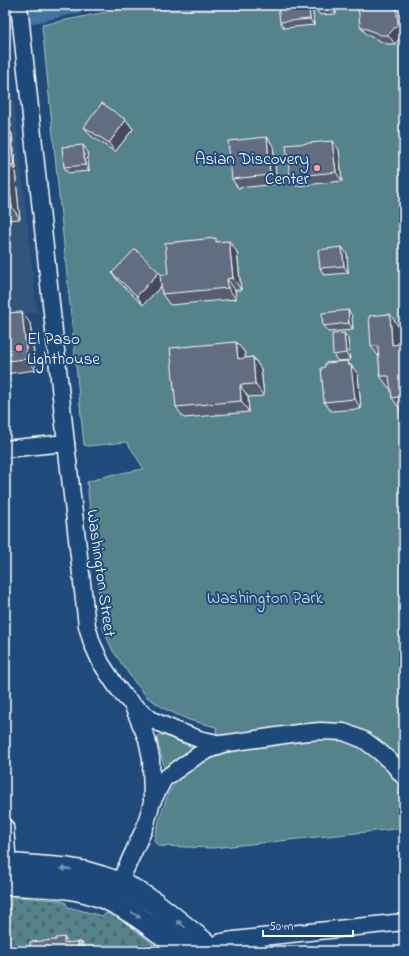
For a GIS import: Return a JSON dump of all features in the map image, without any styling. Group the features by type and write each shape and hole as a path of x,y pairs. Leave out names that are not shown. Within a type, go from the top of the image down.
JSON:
{"main road":[{"path":"6,870 68,869 102,877 115,892 122,906 150,924 183,951"},
{"path":"115,892 132,889 155,903 212,950"}],"street":[{"name":"Washington Street","path":"19,6 66,443 88,628 92,643 101,663 123,695 132,704 147,739 151,758 152,802 145,827 115,892"},
{"path":"5,449 66,443"},
{"path":"132,704 152,720 199,739 222,744"},
{"path":"152,802 164,779 198,755 222,744 298,732 344,732 364,740 393,764 404,777"},
{"path":"5,827 6,870"},
{"path":"212,950 218,942 404,922"}],"shaded area":[{"path":"8,45 37,312 5,316 5,46"}],"green space":[{"name":"Washington Park","path":"140,5 404,5 404,828 212,848 158,846 154,840 164,806 175,782 189,768 218,753 216,727 189,720 165,709 147,697 113,651 103,629 87,482 110,475 144,469 127,442 89,446 84,445 42,25"},
{"path":"164,735 196,750 166,768 164,767 157,739 157,736"},
{"path":"5,896 57,900 65,902 68,907 102,916 107,913 119,917 162,951 5,951"}],"building":[{"path":"278,5 309,5 310,19 280,22"},
{"path":"316,5 332,5 332,7 316,9"},
{"path":"358,5 396,5 398,24 388,35 381,35 360,26"},
{"path":"102,103 126,120 109,143 84,127"},
{"path":"10,131 14,166 11,166 5,160 5,132"},
{"path":"267,137 270,175 232,179 228,141"},
{"path":"332,141 336,172 290,177 286,145"},
{"path":"83,145 85,165 64,167 62,147"},
{"path":"5,160 12,207 5,208"},
{"path":"216,238 216,242 229,241 233,278 227,279 228,288 162,294 160,275 168,274 165,243"},
{"path":"342,247 344,266 320,268 318,250"},
{"path":"135,249 159,272 137,296 112,273"},
{"path":"348,310 349,323 323,326 322,313"},
{"path":"22,312 27,359 5,361 5,313"},
{"path":"390,314 392,345 400,344 404,381 404,396 392,398 389,376 380,376 378,346 371,346 369,316"},
{"path":"344,333 346,353 333,355 332,334"},
{"path":"236,342 238,359 253,357 255,384 240,385 241,401 176,407 170,348"},
{"path":"347,361 348,365 351,365 355,399 324,402 321,368 325,367 325,363"},
{"path":"404,407 404,439 401,408"},
{"path":"399,457 404,457 404,467 400,467"},
{"path":"64,937 64,943 78,942 78,951 31,951 30,942 56,940 56,938"},
{"path":"25,948 30,948 31,951 25,951"}],"waterway":[{"path":"5,23 84,5"}],"place":[{"name":"Asian Discovery Center","path":"317,168"},
{"name":"El Paso Lighthouse","path":"19,348"}]}
